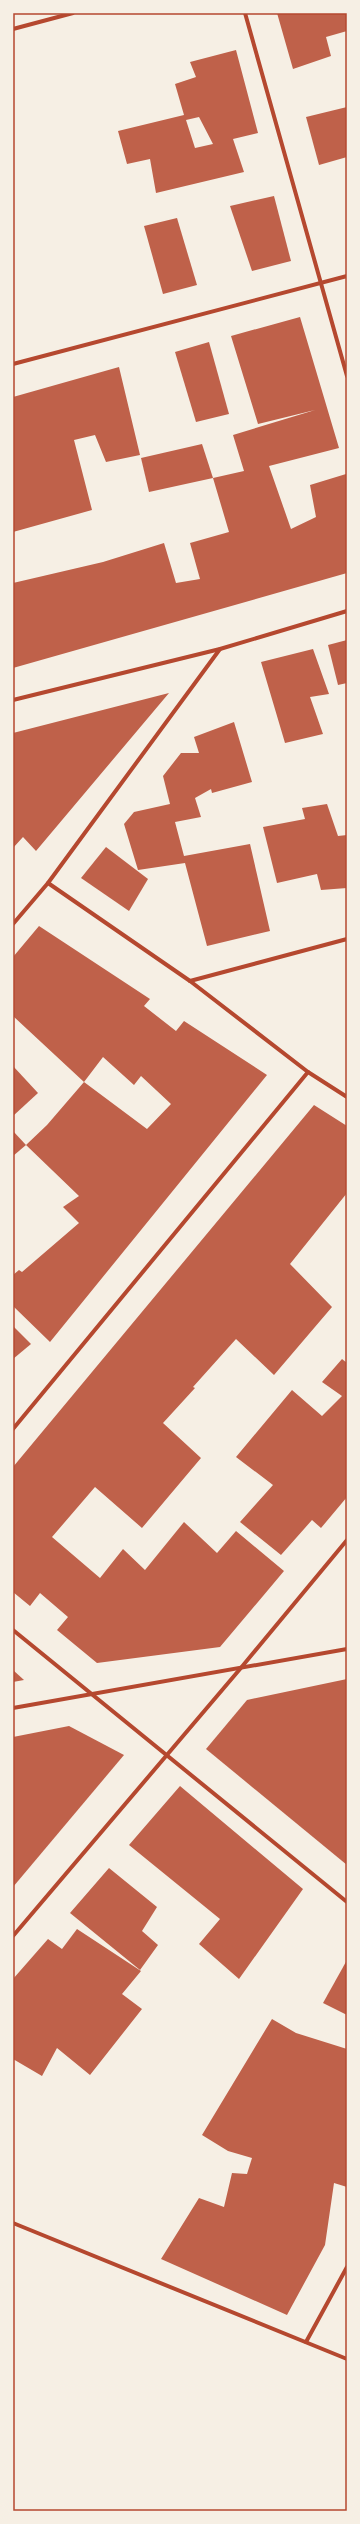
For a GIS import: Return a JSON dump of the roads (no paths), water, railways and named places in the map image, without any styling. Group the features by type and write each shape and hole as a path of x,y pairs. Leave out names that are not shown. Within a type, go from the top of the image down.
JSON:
{"street":[{"path":"13,29 73,13"},
{"path":"245,13 347,376"},
{"path":"13,364 347,276"},
{"path":"13,700 220,649 347,611"},
{"path":"13,924 48,883 220,649"},
{"path":"48,883 190,981 308,1072 347,1097"},
{"path":"190,981 347,939"},
{"path":"13,1429 308,1072"},
{"path":"13,1936 240,1670 347,1540"},
{"path":"13,1630 88,1694 167,1755 347,1902"},
{"path":"13,1708 88,1694 240,1670 347,1649"},
{"path":"13,2223 347,2359"},
{"path":"306,2342 347,2267"}]}
